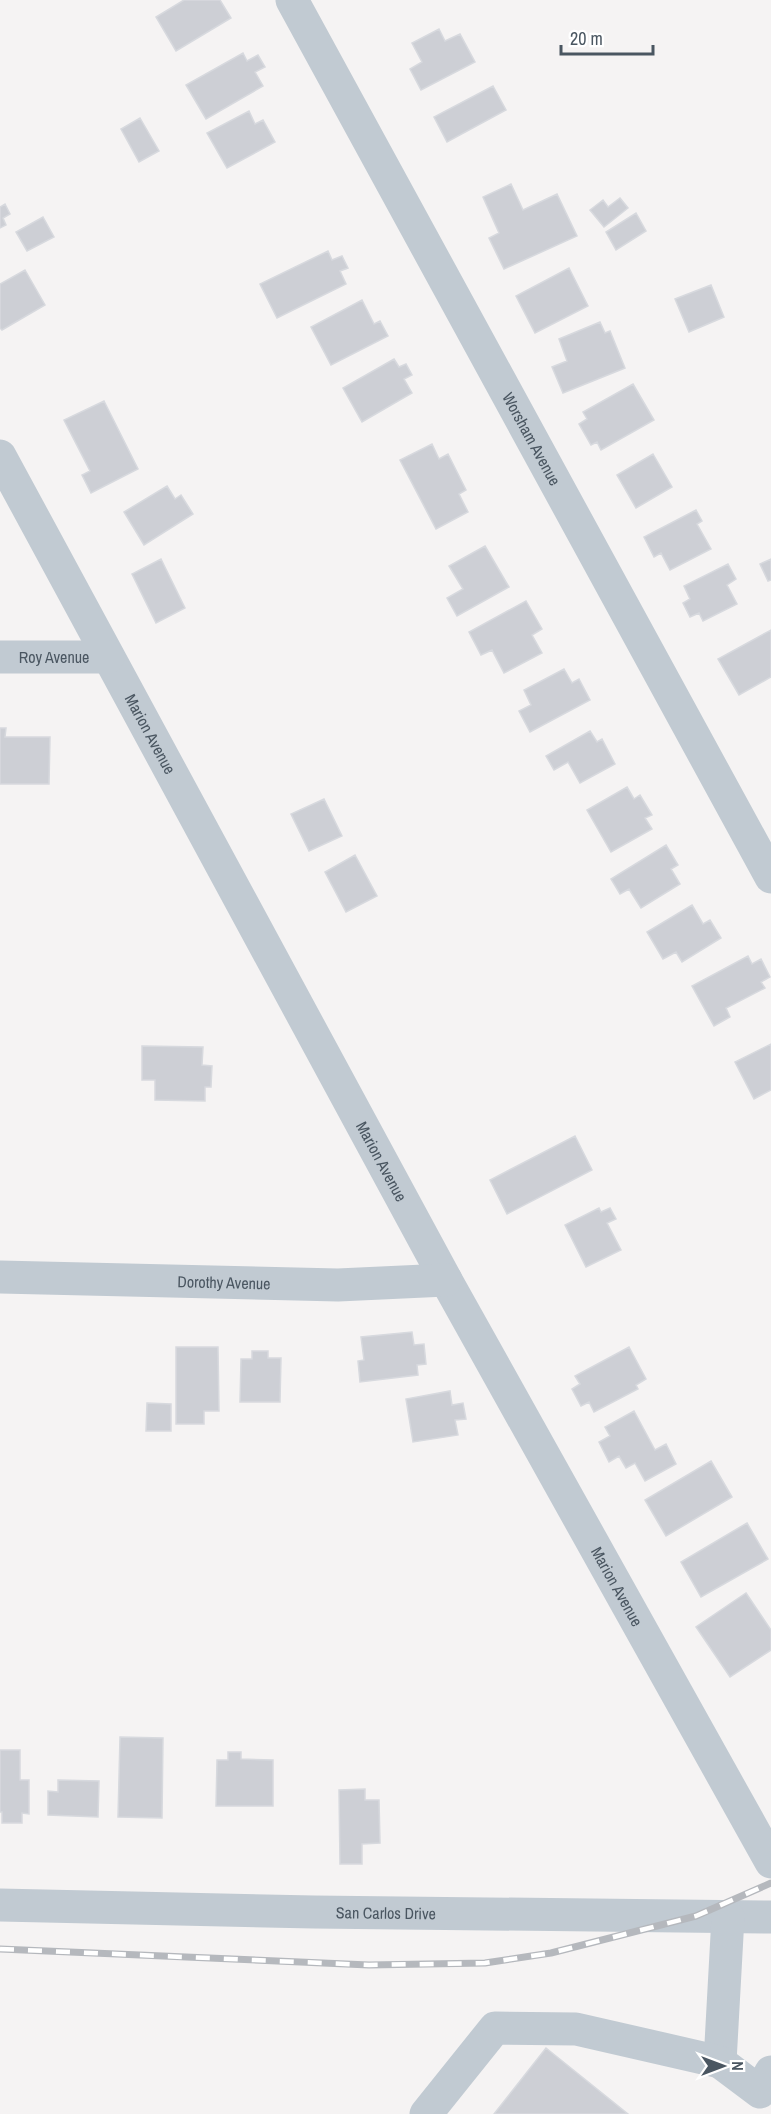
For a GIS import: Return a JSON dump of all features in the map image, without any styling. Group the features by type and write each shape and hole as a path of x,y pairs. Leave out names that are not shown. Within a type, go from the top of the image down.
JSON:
{"street":[{"name":"Worsham Avenue","path":"292,0 771,877"},
{"name":"Marion Avenue","path":"0,456 446,1280 771,1862"},
{"name":"Roy Avenue","path":"0,657 108,657"},
{"name":"Dorothy Avenue","path":"0,1277 338,1285 446,1280"},
{"name":"San Carlos Drive","path":"0,1905 771,1917"},
{"path":"720,2062 728,1917"},
{"path":"426,2114 495,2028 576,2029 720,2062 760,2092 771,2072"}],"building":[{"path":"184,0 220,0 231,18 176,51 156,17"},
{"path":"439,29 445,41 460,34 475,62 421,90 410,69 422,62 412,43"},
{"path":"243,53 247,61 258,55 265,67 255,72 263,86 206,119 186,85"},
{"path":"493,86 506,110 447,142 434,117"},
{"path":"249,111 255,124 263,120 275,142 227,168 207,133"},
{"path":"140,118 159,151 139,162 121,129"},
{"path":"511,184 523,210 557,194 577,236 504,269 489,238 499,233 483,197"},
{"path":"620,198 628,208 604,227 590,210 603,200 608,207"},
{"path":"5,204 10,214 3,218 6,225 0,228 0,207"},
{"path":"636,213 646,231 616,250 606,232"},
{"path":"43,217 54,237 27,251 16,232"},
{"path":"328,251 332,260 342,256 348,268 340,271 346,284 277,318 260,284"},
{"path":"569,268 588,306 535,333 516,296"},
{"path":"25,270 45,305 2,330 0,328 0,284"},
{"path":"711,285 724,317 689,332 675,299"},
{"path":"362,300 374,324 380,321 388,336 331,365 311,327"},
{"path":"600,322 605,333 610,331 625,368 563,393 552,367 567,361 559,339"},
{"path":"394,359 399,367 406,364 412,375 404,379 412,393 362,422 343,388"},
{"path":"633,384 654,420 601,450 597,442 591,445 579,424 587,419 583,412"},
{"path":"104,401 138,469 91,493 82,475 90,471 64,420"},
{"path":"432,444 439,459 448,454 466,490 459,494 468,512 436,529 400,460"},
{"path":"653,454 672,487 636,508 617,475"},
{"path":"167,486 175,499 181,495 193,514 144,545 124,512"},
{"path":"696,510 702,521 697,524 711,549 670,570 661,553 654,557 644,537"},
{"path":"485,546 509,587 457,616 447,598 463,589 449,566"},
{"path":"161,559 185,608 156,623 132,574"},
{"path":"771,559 771,580 768,581 760,564"},
{"path":"728,564 736,579 727,585 737,604 703,621 699,613 690,617 683,603 690,599 684,586"},
{"path":"526,601 542,629 532,635 542,653 504,673 492,650 481,655 469,632"},
{"path":"771,630 771,677 739,695 718,659"},
{"path":"564,669 572,683 579,679 590,700 530,732 519,711 531,705 524,690"},
{"path":"0,728 6,728 5,737 50,737 49,784 0,784"},
{"path":"590,731 597,742 602,739 615,764 580,783 568,762 554,770 546,756"},
{"path":"627,787 634,799 640,795 652,815 645,818 652,829 611,852 587,810"},
{"path":"324,799 342,836 309,851 291,814"},
{"path":"666,845 678,865 671,869 680,884 641,908 629,889 620,894 611,879"},
{"path":"355,855 377,896 346,912 325,872"},
{"path":"692,905 703,924 710,920 721,938 682,962 676,952 663,959 647,932"},
{"path":"748,956 752,964 761,959 770,977 761,982 765,988 726,1008 730,1017 714,1026 692,986"},
{"path":"771,1044 771,1090 754,1099 735,1062"},
{"path":"142,1046 203,1047 202,1065 212,1066 211,1087 205,1087 205,1101 155,1100 155,1080 142,1080"},
{"path":"575,1136 592,1170 507,1214 490,1180"},
{"path":"599,1208 601,1212 610,1208 616,1219 607,1223 621,1250 586,1267 565,1225"},
{"path":"412,1332 414,1345 424,1344 426,1364 417,1365 418,1375 360,1382 358,1361 364,1360 361,1337"},
{"path":"176,1347 218,1347 219,1411 204,1411 204,1424 176,1424"},
{"path":"629,1347 646,1379 636,1385 638,1389 594,1412 589,1402 581,1406 572,1389 580,1384 575,1376"},
{"path":"252,1351 268,1351 268,1358 281,1358 280,1402 240,1402 241,1359 252,1359"},
{"path":"450,1391 452,1405 463,1403 466,1419 455,1420 458,1435 413,1442 406,1399"},
{"path":"147,1403 171,1404 171,1431 146,1431"},
{"path":"634,1411 655,1450 666,1444 676,1464 645,1481 635,1463 626,1468 619,1456 609,1462 599,1442 610,1436 605,1427"},
{"path":"711,1461 732,1497 666,1536 645,1500"},
{"path":"747,1523 768,1559 701,1597 681,1562"},
{"path":"746,1593 771,1630 771,1650 730,1677 696,1627"},
{"path":"120,1737 163,1738 162,1818 118,1817"},
{"path":"0,1750 20,1750 20,1780 29,1780 29,1814 22,1813 22,1823 2,1823"},
{"path":"228,1752 241,1752 241,1759 273,1760 273,1806 216,1806 217,1760 228,1760"},
{"path":"58,1780 99,1781 98,1817 48,1815 48,1791 58,1792"},
{"path":"365,1789 365,1800 379,1800 380,1843 362,1844 362,1864 340,1864 339,1790"},
{"path":"546,2048 628,2114 494,2114"}],"railway":[{"path":"0,1949 369,1965 485,1963 551,1953 696,1916 771,1883"}]}
